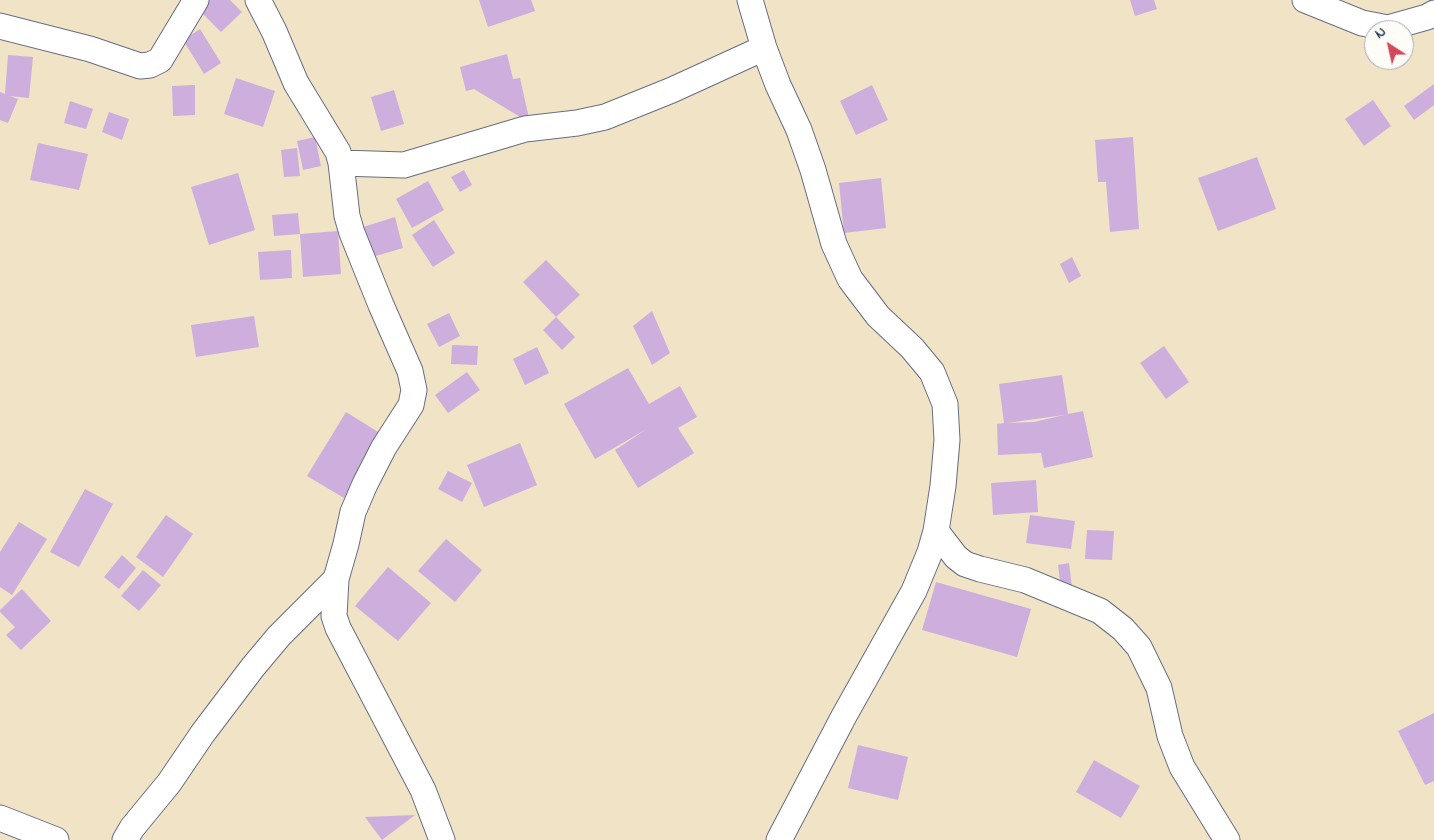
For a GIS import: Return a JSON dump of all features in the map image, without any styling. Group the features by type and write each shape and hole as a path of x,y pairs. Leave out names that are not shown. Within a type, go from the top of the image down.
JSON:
{"street":[{"path":"0,26 90,49 140,66 150,65 160,60 196,0"},
{"path":"258,0 274,31 296,83 338,152 342,162 344,197 352,233 410,371 414,390 411,405 384,447 353,512 336,579 334,616 338,628 423,790 442,840"},
{"path":"750,0 764,48 778,85 799,130 813,170 834,244 850,279 878,316 912,348 932,372 945,404 947,440 943,486 936,531 914,592 844,716 779,840"},
{"path":"1305,0 1362,23 1388,28 1427,17 1434,13"},
{"path":"342,162 404,165 525,129 577,123 605,116 672,90 764,48"},
{"path":"936,531 956,557 965,564 1025,580 1092,607 1123,629 1140,647 1159,688 1170,736 1182,767 1227,840"},
{"path":"125,840 132,828 168,783 253,667 279,636 336,579"},
{"path":"0,818 56,840"}],"building":[{"path":"206,0 230,0 242,12 221,32 197,8"},
{"path":"479,0 531,0 535,11 488,27"},
{"path":"1130,0 1154,0 1157,9 1135,16"},
{"path":"200,29 221,63 204,74 183,40"},
{"path":"507,54 513,79 520,78 530,123 474,89 466,91 460,67"},
{"path":"8,55 33,57 29,98 10,96 18,99 8,123 0,120 0,92 5,94"},
{"path":"236,78 275,91 263,127 224,114"},
{"path":"1434,84 1434,105 1414,120 1404,106"},
{"path":"195,85 195,115 173,116 172,86"},
{"path":"872,85 888,120 856,135 840,101"},
{"path":"394,90 404,124 381,131 371,97"},
{"path":"1373,100 1391,126 1364,146 1345,119"},
{"path":"70,101 93,109 86,129 64,123"},
{"path":"109,112 129,119 122,140 102,132"},
{"path":"315,137 321,166 303,170 297,141"},
{"path":"1133,137 1139,229 1110,232 1106,182 1098,182 1095,140"},
{"path":"38,143 88,154 79,190 30,180"},
{"path":"297,148 300,176 284,177 281,150"},
{"path":"1257,157 1276,209 1218,231 1198,178"},
{"path":"464,170 472,185 460,192 451,177"},
{"path":"238,173 255,230 209,245 191,187"},
{"path":"881,178 886,228 844,233 839,183"},
{"path":"428,181 444,210 412,228 396,199"},
{"path":"298,213 300,234 274,236 272,215"},
{"path":"395,217 403,248 369,258 360,228"},
{"path":"434,220 455,253 433,267 412,235"},
{"path":"338,231 341,274 303,277 300,234"},
{"path":"291,250 292,278 260,280 258,252"},
{"path":"1072,257 1081,276 1069,283 1060,264"},
{"path":"546,260 580,295 556,317 523,282"},
{"path":"652,311 670,353 652,365 633,326"},
{"path":"449,313 460,336 439,347 427,324"},
{"path":"254,316 259,347 196,357 191,325"},
{"path":"556,317 575,337 562,350 543,330"},
{"path":"452,345 478,346 477,365 451,364"},
{"path":"1164,346 1189,382 1166,399 1140,363"},
{"path":"537,347 549,373 525,385 513,359"},
{"path":"628,368 649,404 680,386 697,417 678,428 694,453 638,488 615,450 647,429 595,459 564,404"},
{"path":"467,372 480,390 448,413 435,395"},
{"path":"1062,375 1068,414 1083,411 1093,457 1044,468 1041,453 998,455 997,424 1004,423 999,384","holes":["1064,415 1034,422 1007,423"]},
{"path":"346,412 383,435 344,498 307,476"},
{"path":"520,443 537,485 484,507 467,465"},
{"path":"448,471 472,483 462,502 438,489"},
{"path":"1036,480 1038,512 993,515 991,483"},
{"path":"85,489 113,504 79,567 50,552"},
{"path":"166,515 193,534 163,577 136,557"},
{"path":"1030,515 1075,521 1071,549 1026,543"},
{"path":"19,522 47,539 12,595 0,587 0,552"},
{"path":"1087,530 1114,531 1112,560 1085,559"},
{"path":"446,539 482,570 455,602 418,571"},
{"path":"122,555 136,568 119,589 104,577"},
{"path":"1069,563 1072,587 1061,589 1058,565"},
{"path":"388,567 431,603 398,641 355,606"},
{"path":"143,570 161,585 139,611 121,596"},
{"path":"936,582 1031,609 1017,657 922,630"},
{"path":"22,589 51,621 21,650 6,635 15,627 0,610"},
{"path":"1434,713 1434,781 1425,785 1398,731"},
{"path":"858,745 908,757 898,800 848,788"},
{"path":"1094,760 1140,786 1121,818 1076,792"},
{"path":"415,815 382,840 365,817"}]}
